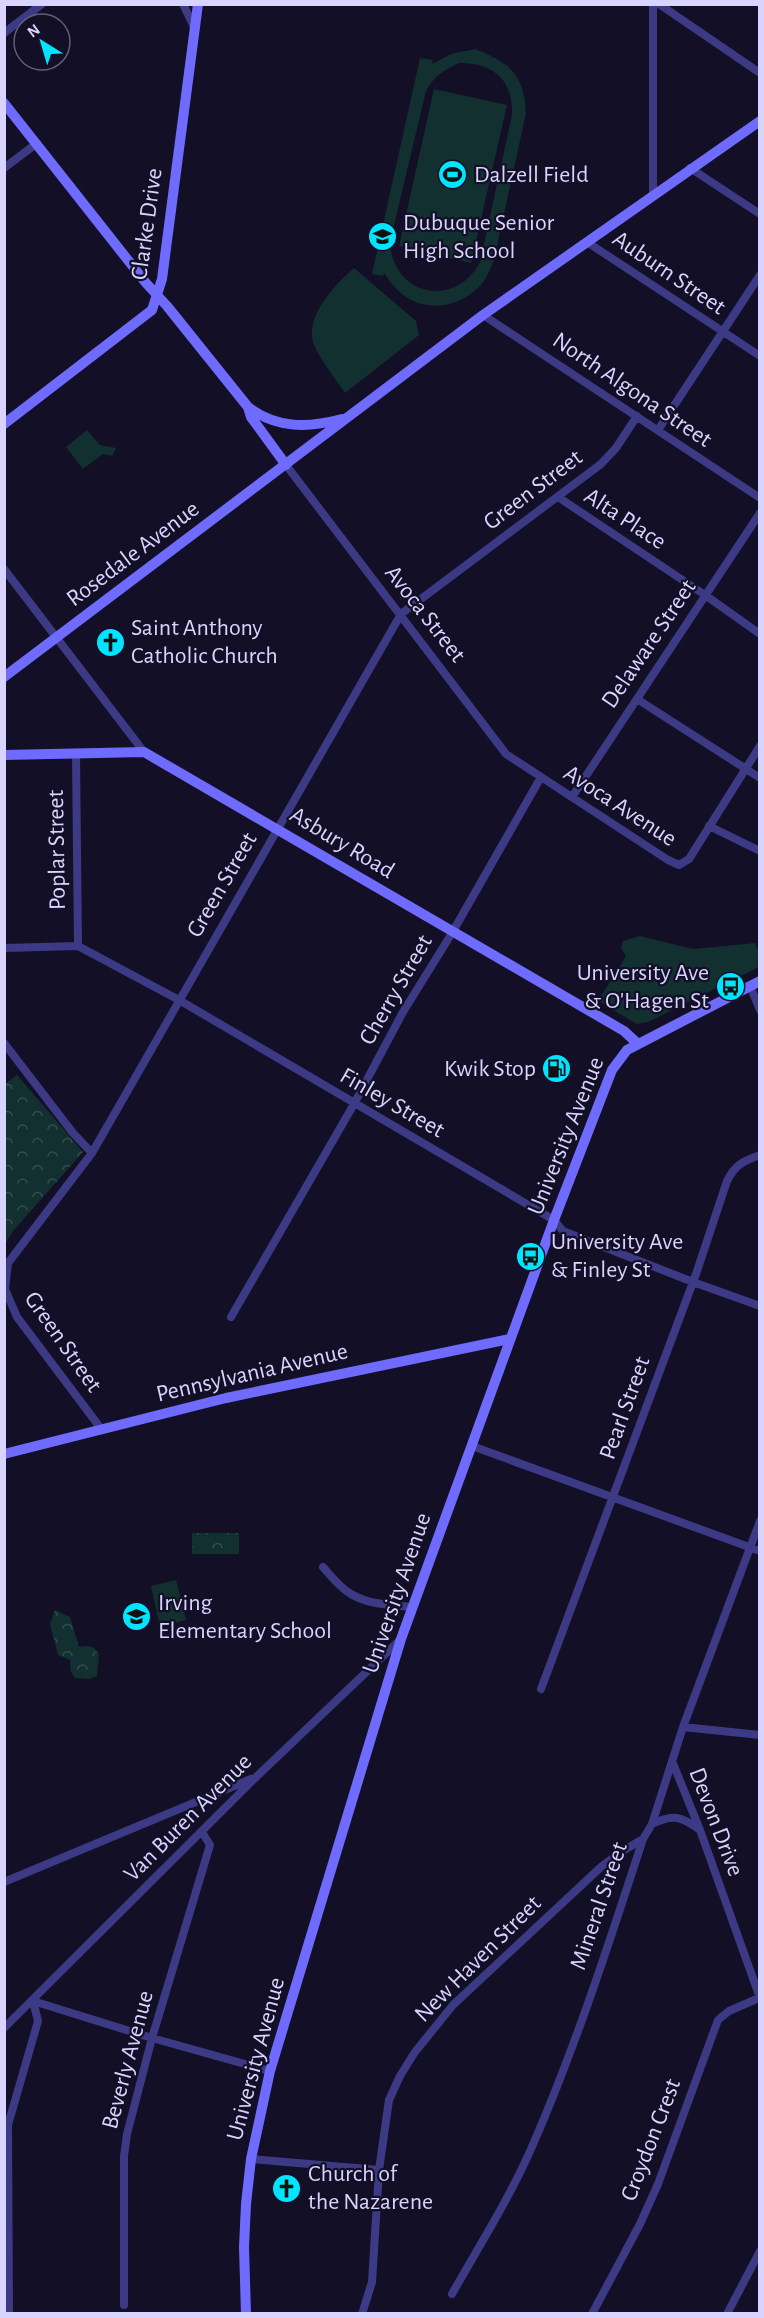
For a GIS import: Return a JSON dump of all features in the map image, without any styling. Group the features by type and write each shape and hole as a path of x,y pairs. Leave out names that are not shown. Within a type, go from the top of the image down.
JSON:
{"main road":[{"name":"Clarke Drive","path":"4,424 152,310 162,279 198,4"},
{"path":"4,103 248,407 276,422 294,426 320,425 346,418"},
{"name":"Rosedale Avenue","path":"4,677 483,315 759,121"},
{"path":"248,407 250,417 286,465"},
{"path":"4,755 144,752"},
{"name":"Asbury Road","path":"144,752 624,1031 638,1043"},
{"name":"University Avenue","path":"246,2313 244,2247 251,2159 270,2071 401,1639 554,1220 612,1070 625,1051 755,984"},
{"name":"Pennsylvania Avenue","path":"4,1454 226,1398 510,1339"}],"street":[{"path":"4,33 42,4"},
{"path":"183,4 195,29"},
{"path":"653,4 653,194"},
{"path":"659,4 759,73"},
{"path":"4,168 36,144"},
{"path":"690,168 759,214"},
{"name":"Auburn Street","path":"587,242 759,356"},
{"path":"658,430 759,274"},
{"name":"North Algona Street","path":"483,315 759,498"},
{"name":"Green Street","path":"102,1430 17,1317 5,1289 8,1263 92,1153 401,614 601,464 616,448 637,416"},
{"name":"Avoca Street","path":"286,465 506,754 541,777"},
{"name":"Alta Place","path":"558,497 705,595 759,634"},
{"name":"Delaware Street","path":"572,797 759,513"},
{"path":"4,569 144,752"},
{"path":"637,699 759,778"},
{"path":"759,746 709,826 759,851"},
{"name":"Poplar Street","path":"76,754 78,946"},
{"name":"Avoca Avenue","path":"541,777 679,865 689,859 709,826"},
{"name":"Cherry Street","path":"231,1317 354,1104 403,1012 452,933 541,777"},
{"name":"Finley Street","path":"4,948 78,946 179,1000 554,1220 563,1230 581,1239 759,1306"},
{"path":"755,984 759,1010"},
{"path":"4,1043 73,1133 92,1153"},
{"name":"Pearl Street","path":"541,1689 693,1282 727,1181 734,1168 742,1161 759,1155"},
{"path":"472,1446 759,1551"},
{"name":"Mineral Street","path":"452,2294 509,2194 531,2148 578,2026 643,1839 652,1824 683,1727 759,1521"},
{"path":"322,1567 349,1594 377,1604 413,1607"},
{"name":"Van Buren Avenue","path":"4,2028 255,1778 401,1639"},
{"path":"683,1727 759,1735"},
{"name":"Devon Drive","path":"672,1760 700,1830 759,1998"},
{"path":"4,1882 255,1778"},
{"path":"652,1824 663,1819 681,1819 700,1830"},
{"name":"Beverly Avenue","path":"124,2305 124,2156 127,2134 152,2038 210,1845 202,1832"},
{"name":"New Haven Street","path":"362,2313 372,2282 379,2170 389,2100 400,2076 426,2037 453,2005 578,1888 621,1852 643,1839"},
{"name":"Croydon Crest","path":"592,2313 640,2224 658,2184 718,2020 729,2011 759,1998"},
{"path":"33,2001 270,2071"},
{"path":"9,2313 9,2125 38,2020 33,2001"},
{"path":"251,2159 379,2170"},
{"path":"727,2313 759,2251"}],"green space":[{"path":"475,49 506,65 518,79 525,100 526,113 494,260 488,274 476,290 467,297 446,305 434,306 412,300 402,294 384,273 383,276 372,274 420,58 433,60 432,64 451,54","holes":["459,63 491,70 505,83 509,92 512,115 480,262 469,277 456,287 441,291 426,290 413,284 401,274 393,260 390,242 426,91 436,77 449,68"]},
{"name":"Dalzell Field","path":"434,89 507,105 471,263 399,246"},
{"path":"354,268 416,321 419,335 345,393 319,354 313,342 312,331 318,311 324,301"},
{"path":"87,430 100,445 116,448 112,456 103,454 83,469 66,447"},
{"path":"640,936 693,949 755,943 759,953 759,967 648,1022 637,1024 598,1001 626,956 621,948 623,941"},
{"path":"17,1075 83,1152 13,1231 5,1244 5,1084"},
{"path":"192,1533 239,1533 239,1554 192,1554"},
{"path":"176,1580 186,1620 160,1627 151,1586"},
{"path":"55,1610 70,1617 79,1647 90,1647 99,1654 97,1676 89,1679 75,1678 71,1672 70,1660 58,1655 50,1624"}],"place":[{"name":"Dalzell Field","path":"453,175"},
{"name":"Dubuque Senior High School","path":"382,237"},
{"name":"Saint Anthony Catholic Church","path":"110,642"},
{"name":"University Ave & O'Hagen St","path":"730,987"},
{"name":"Kwik Stop","path":"557,1069"},
{"name":"University Ave & Finley St","path":"530,1256"},
{"name":"Irving Elementary School","path":"137,1617"},
{"name":"Church of the Nazarene","path":"287,2188"}]}
